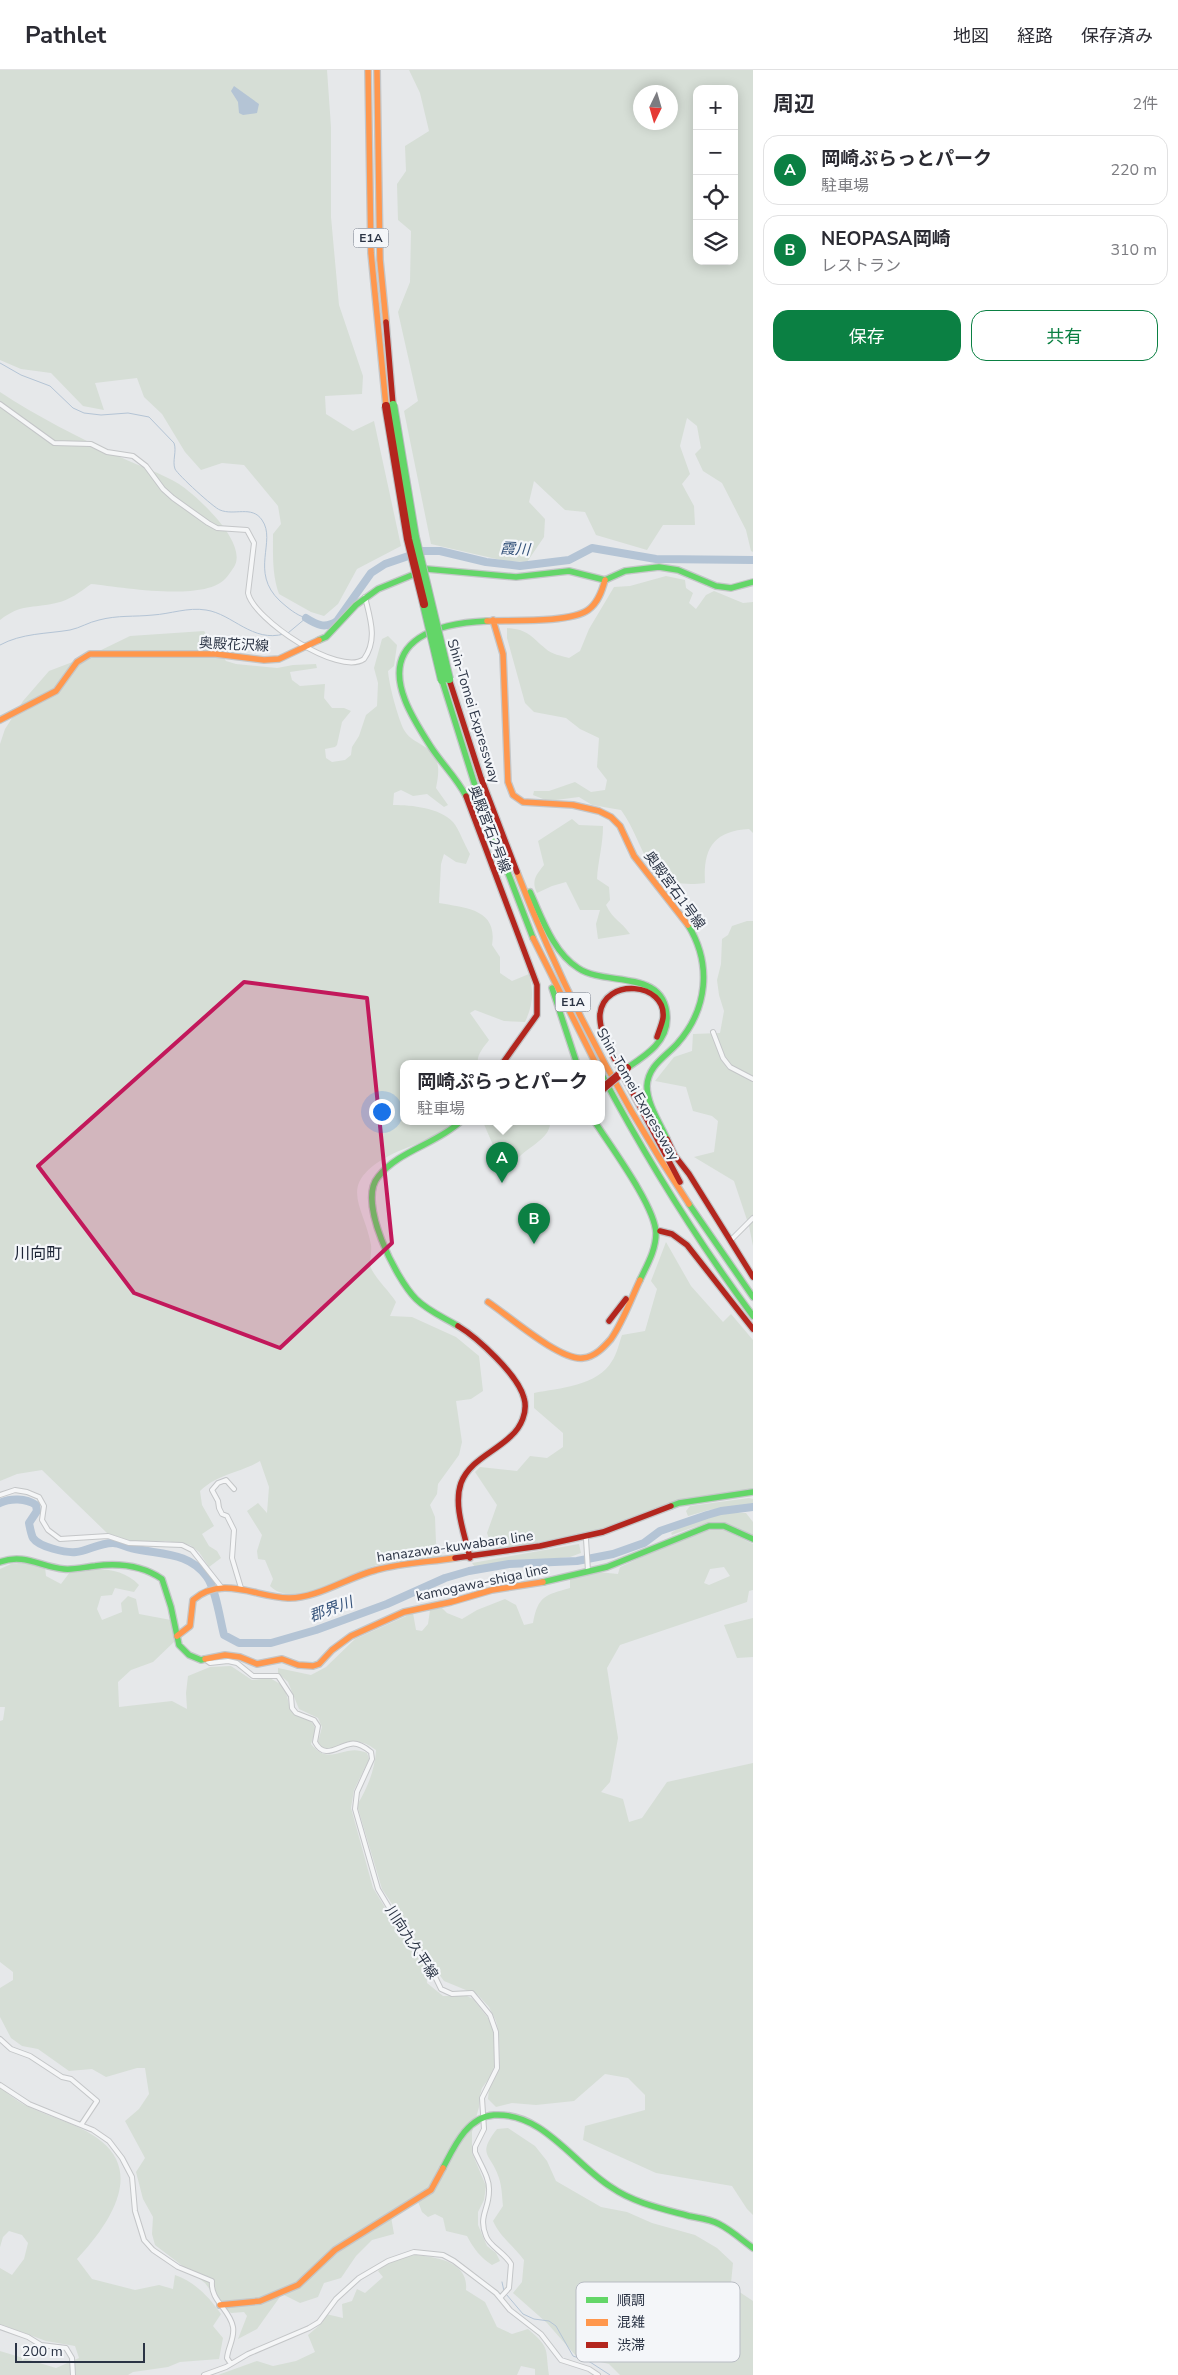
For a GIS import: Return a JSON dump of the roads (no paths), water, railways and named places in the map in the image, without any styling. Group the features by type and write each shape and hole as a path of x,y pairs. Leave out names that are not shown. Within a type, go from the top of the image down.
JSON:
{"main road":[{"name":"Shin-Tomei Expressway","path":"368,70 371,253 408,539 478,795 532,935 594,1060"},
{"name":"Shin-Tomei Expressway","path":"377,70 380,260 390,406"},
{"path":"605,580 626,571 659,567 678,570 716,586 731,588 753,582"},
{"name":"奥殿花沢線","path":"0,720 56,692 77,662 90,654 216,654 264,660 279,659 326,637 365,597 398,579 427,569 445,569 516,577 569,571 605,580"},
{"name":"奥殿宮石2号線","path":"505,1060 536,1015 537,985 483,845 468,799 456,777 432,748 405,700 400,678 402,660 410,645 432,628 463,622 567,618 584,614 595,604 605,580"},
{"name":"奥殿宮石1号線","path":"494,620 503,654 508,782 511,793 516,799 526,803 565,804 596,810 614,818 621,826 632,853 662,889 699,946 704,960 705,979 699,1008 681,1039 650,1070 646,1088 648,1097 675,1156 689,1174 753,1277"},
{"name":"Shin-Tomei Expressway","path":"446,679 486,792 541,932 577,1010 604,1060"},
{"path":"486,792 542,917 570,961 587,973 639,982 651,987 667,1008 668,1021 662,1038 655,1047 605,1079"},
{"path":"532,935 559,1007 576,1060"},
{"path":"605,1086 625,1066 656,1039 662,1025 662,1012 657,1000 645,990 637,987 622,988 606,999 600,1010 600,1029 608,1049 684,1189 691,1209"},
{"name":"Shin-Tomei Expressway","path":"605,1063 628,1106 691,1209 753,1297"},
{"name":"Shin-Tomei Expressway","path":"605,1080 673,1198 753,1316"},
{"path":"457,1125 441,1139 382,1172 374,1183 371,1202 389,1257 405,1287 423,1305 468,1332 516,1382 524,1396 525,1411 518,1429 508,1439 478,1461 462,1481 459,1504 470,1558"},
{"path":"592,1125 644,1208 651,1232 650,1245 644,1262 623,1305 609,1321"},
{"path":"488,1302 553,1349 569,1357 580,1359 592,1356 602,1350 612,1337 652,1256 656,1232 648,1206 597,1125"},
{"path":"660,1231 672,1234 687,1245 753,1329"},
{"name":"hanazawa-kuwabara line","path":"176,1636 188,1632 190,1628 193,1600 201,1593 221,1588 241,1588 293,1598 310,1594 376,1570 470,1558 585,1538 678,1503 753,1492"},
{"name":"kamogawa-shiga line","path":"206,1660 225,1655 257,1664 282,1659 298,1665 317,1665 341,1642 381,1621 404,1612 451,1602 492,1590 546,1582 589,1567 616,1564 709,1526 724,1526 753,1539"},
{"path":"0,1562 26,1558 60,1569 72,1570 104,1564 147,1571 162,1579 171,1607 179,1645 189,1655 206,1660"},
{"path":"220,2305 260,2301 298,2285 335,2250 431,2190 465,2131 484,2117 510,2115 524,2118 539,2127 594,2176 613,2189 648,2205 718,2223 753,2248"}],"street":[{"path":"0,404 54,444 91,444 107,452 133,456 146,466 168,494 208,523 218,528 247,530 251,534 254,543 248,593 250,602 262,615 306,648 338,661 353,663 364,659 371,644 372,630 365,597"},
{"path":"713,1032 723,1058 730,1067 753,1079"},
{"path":"733,1238 753,1218"},
{"path":"234,1489 226,1480 218,1483 212,1490 218,1501 218,1508 226,1516 234,1530 232,1558 241,1588"},
{"path":"0,1495 15,1490 39,1497 44,1506 42,1520 48,1530 60,1539 108,1536 129,1543 182,1545 192,1550 221,1588"},
{"path":"585,1538 589,1567"},
{"name":"川向九久平線","path":"206,1660 210,1663 228,1661 237,1663 253,1676 278,1676 291,1696 292,1708 296,1713 314,1720 318,1726 315,1742 323,1751 332,1752 349,1744 356,1744 371,1752 372,1759 357,1792 355,1809 378,1889 402,1929 428,1962 441,1989 452,1994 472,1993 490,2015 495,2026 497,2068 482,2098 484,2129 475,2147 475,2152 488,2180 489,2192 481,2223 488,2241 507,2257 512,2270 509,2288 500,2298"},
{"path":"0,2039 11,2050 30,2056 62,2077 71,2079 97,2101 81,2125"},
{"path":"0,2084 29,2104 81,2125 105,2138 116,2150 127,2167 134,2185 138,2223 147,2244 186,2272 212,2281 212,2290 233,2326 234,2335 227,2358 231,2364"},
{"path":"204,2375 319,2322 336,2299 359,2278 388,2260 408,2253 443,2255 488,2287 510,2310 542,2334 561,2360 589,2369 598,2375"},
{"path":"0,2327 28,2337 41,2346 66,2348 71,2356 73,2375"}],"water":[{"path":"234,86 259,104 257,113 243,115 239,113 238,102 231,91"}],"waterway":[{"path":"0,363 21,375 50,386 73,408 84,413 101,415 128,413 149,417 174,443 175,469 196,491 220,510 225,512 248,512 258,516 266,528 265,568 266,579 271,590 289,609 306,618 288,633"},
{"name":"霞川","path":"306,618 321,625 329,625 337,621 371,573 385,564 423,551 440,551 486,562 520,566 569,560 592,548 656,559 753,560"},
{"path":"0,645 34,634 70,630 106,618 146,616 193,609 216,613 262,635 284,634"},
{"name":"郡界川","path":"0,1503 8,1500 18,1500 28,1501 36,1505 37,1511 29,1523 32,1536 36,1541 53,1549 76,1552 103,1544 115,1543 131,1548 173,1555 191,1562 200,1569 210,1582 224,1635 239,1643 271,1643 316,1630 387,1604 445,1578 469,1571 509,1564 577,1561 613,1554 644,1543 660,1531 707,1515 721,1511 753,1507"},
{"path":"502,2282 504,2291"},
{"path":"506,2294 523,2314 534,2319 549,2321 556,2326 573,2356 576,2357"},
{"path":"590,2362 610,2375"}],"place":[{"name":"岡崎ぷらっとパーク","path":"502,1183"},
{"name":"NEOPASA岡崎","path":"534,1244"}],"district":[{"name":"川向町","path":"38,1253"}]}
